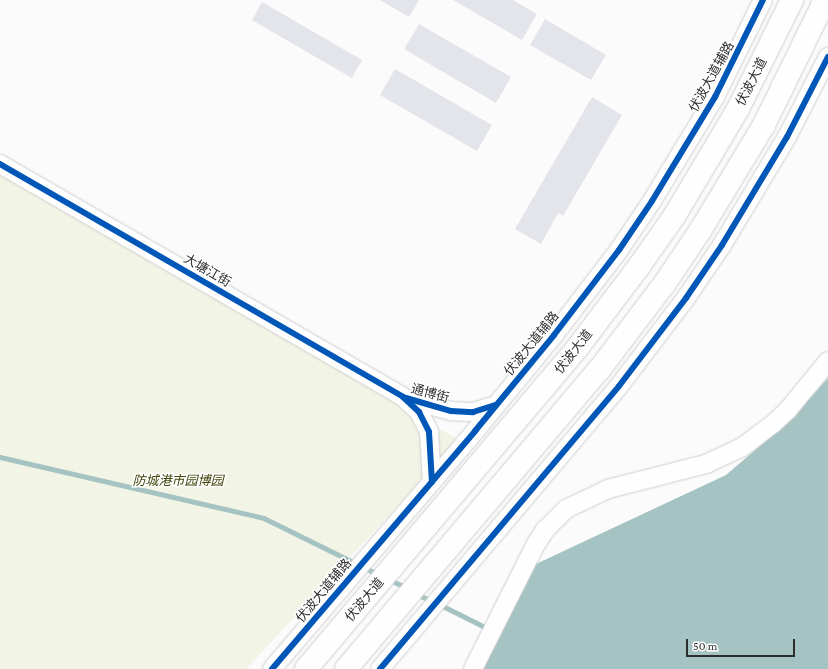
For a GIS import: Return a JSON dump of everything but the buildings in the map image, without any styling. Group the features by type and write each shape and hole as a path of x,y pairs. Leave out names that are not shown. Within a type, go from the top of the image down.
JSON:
{"main road":[{"name":"伏波大道","path":"306,669 575,351 644,259 675,215 738,110 792,0"},
{"path":"346,669 599,370 665,283 700,231 764,125 825,0"}],"street":[{"name":"伏波大道辅路","path":"272,669 432,482 554,335 652,201 715,97 763,0"},
{"path":"380,669 476,558 619,386 686,298 722,245 787,137 828,57"},
{"name":"大塘江街","path":"0,164 402,397"},
{"path":"473,669 536,544 545,530 566,509 608,489 700,466 740,448 773,424 788,410 828,361"},
{"name":"通博街","path":"402,397 451,411 473,412 496,406"},
{"name":"通博街","path":"402,397 420,412 429,432 432,482"}],"green space":[{"name":"防城港市园博园","path":"0,172 459,440 246,669 0,669"}],"water":[{"path":"828,378 828,669 483,669 536,564 726,475 789,421"}],"waterway":[{"path":"0,457 264,518 357,564"},
{"path":"363,567 378,574"},
{"path":"388,579 407,588"},
{"path":"417,594 432,601"},
{"path":"439,604 489,629"}],"cycle path":[{"path":"272,669 475,431 554,335 619,250 652,201 715,97 763,0"},
{"path":"380,669 619,386 686,298 722,245 787,137 828,57"},
{"path":"0,164 403,397 419,412 429,432 432,482"},
{"path":"406,398 451,411 473,412 496,405"}]}
